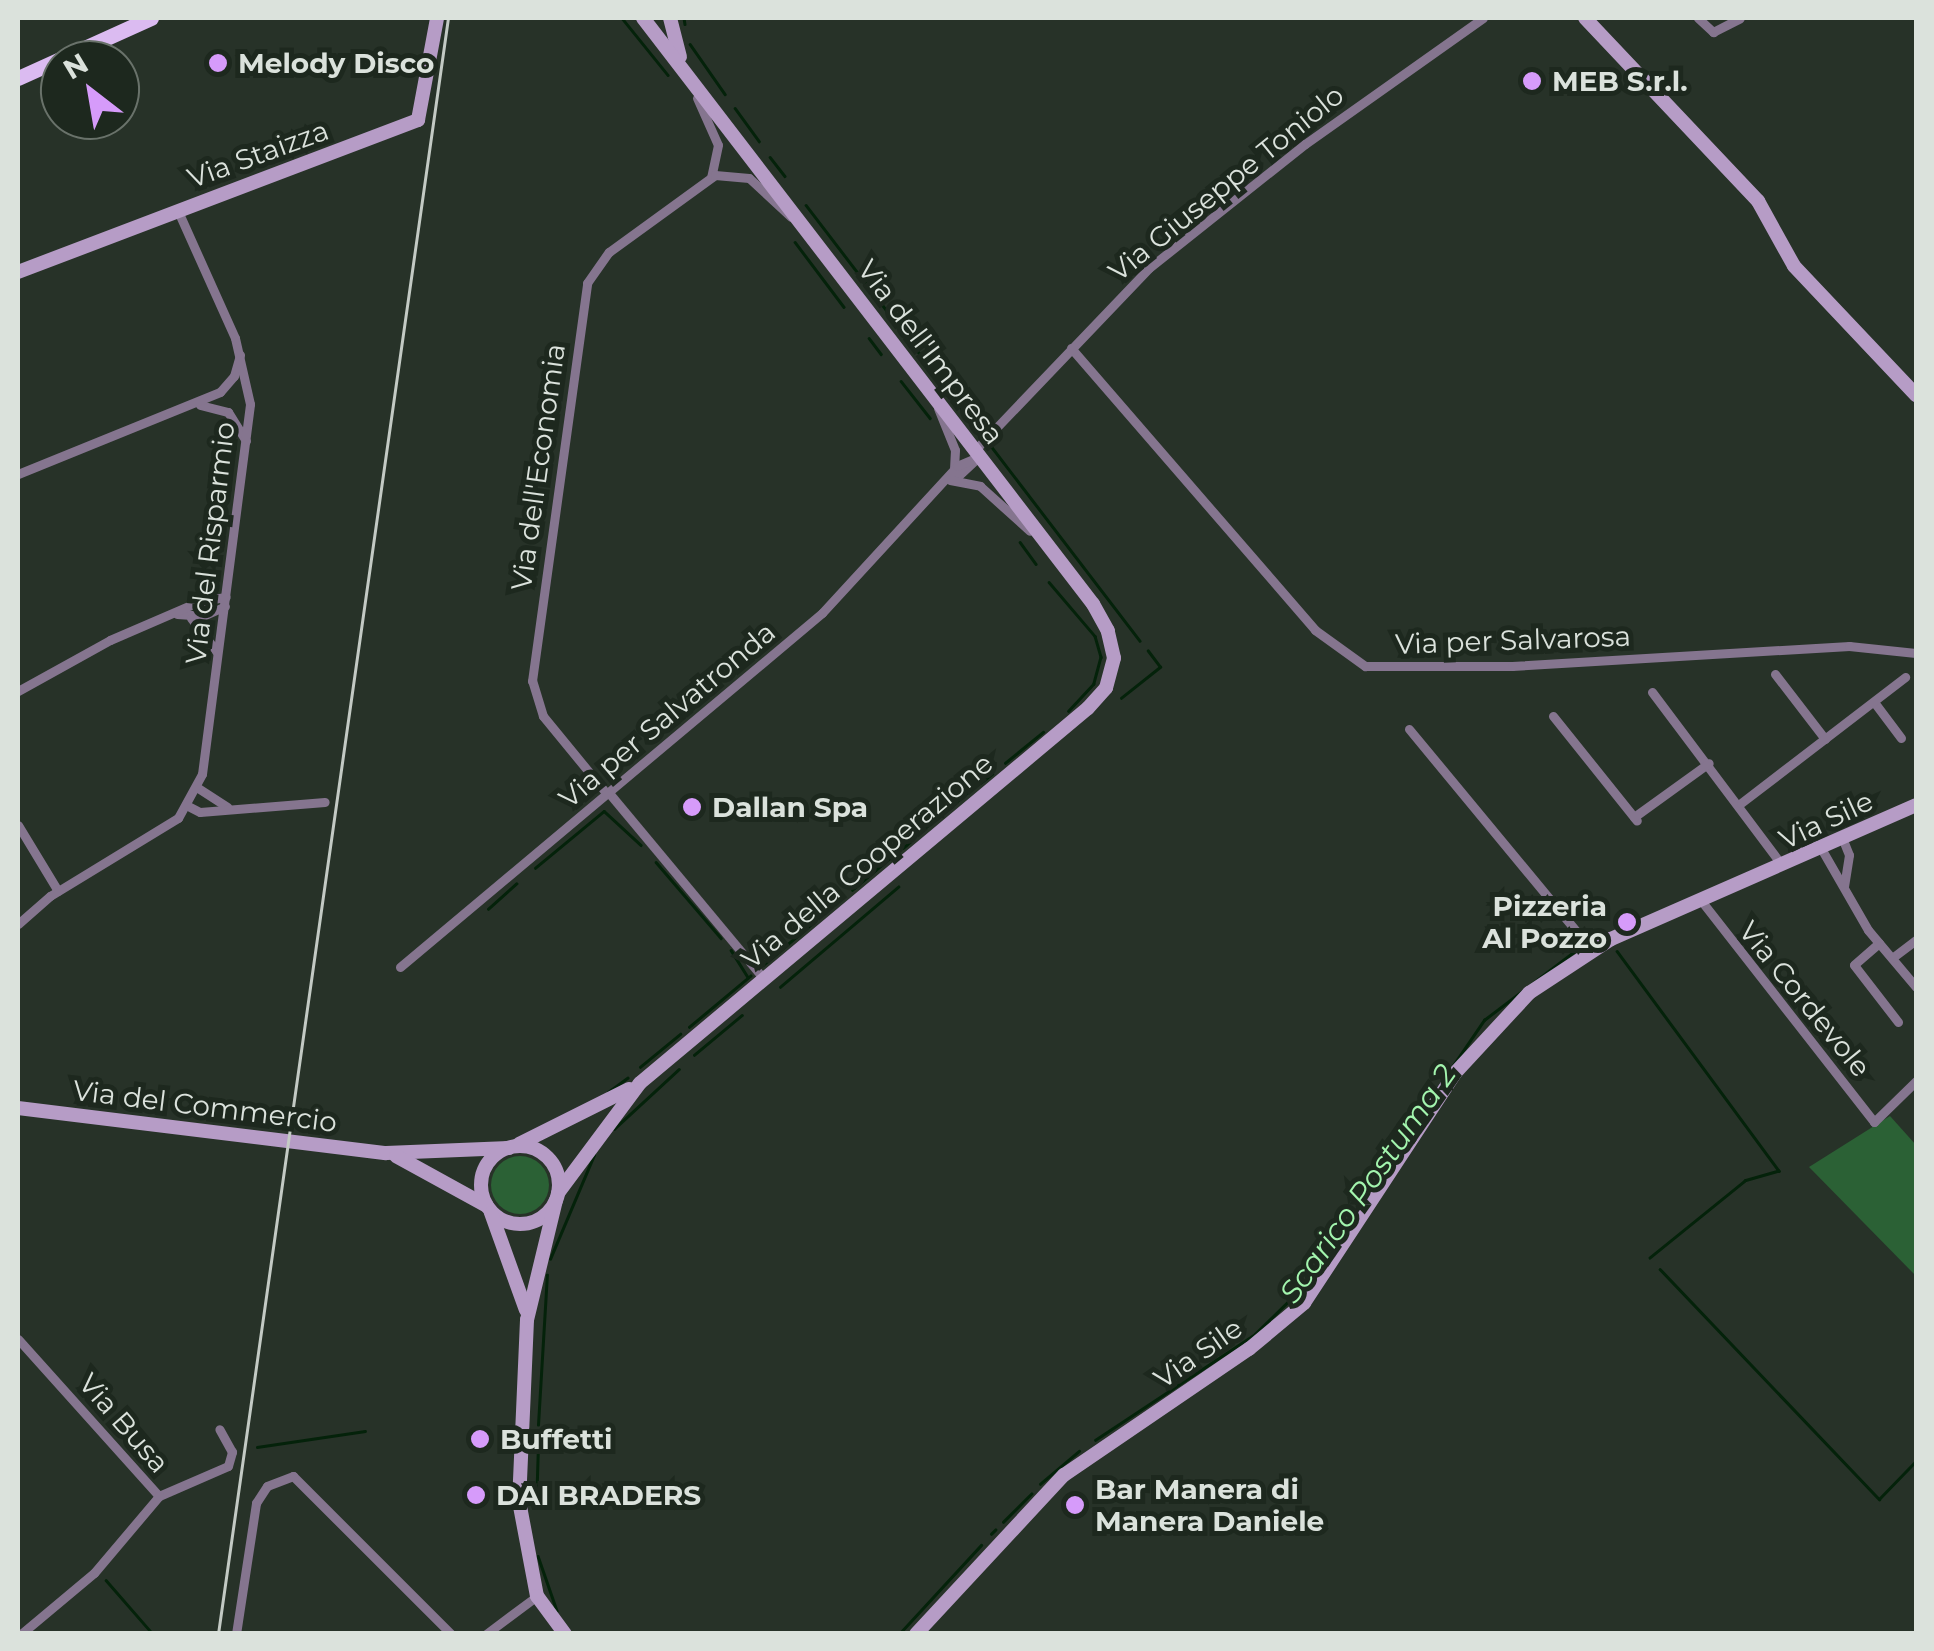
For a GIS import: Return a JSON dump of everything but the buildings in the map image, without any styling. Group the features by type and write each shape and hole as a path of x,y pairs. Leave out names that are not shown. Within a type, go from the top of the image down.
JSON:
{"main road":[{"path":"18,78 151,18"}],"street":[{"name":"Via Staizza","path":"18,272 418,120 437,18"},
{"name":"Via dell'Impresa","path":"644,18 1107,627 1111,676"},
{"name":"Via dell'Impresa","path":"670,18 685,68"},
{"name":"Via Giuseppe Toniolo","path":"977,453 1149,268 1230,202 1484,18"},
{"path":"1585,18 1758,201 1794,266 1916,395"},
{"path":"1698,18 1714,32 1740,18"},
{"path":"685,68 717,141 709,178 746,177 804,226"},
{"name":"Via dell'Economia","path":"709,178 602,258 584,298 532,680 542,716 764,979"},
{"name":"Via del Risparmio","path":"178,211 240,351 250,396 248,446 198,788"},
{"name":"Via per Salvarosa","path":"1072,348 1315,630 1364,666 1512,666 1849,646 1916,652"},
{"path":"18,474 220,392 234,376 240,351"},
{"path":"220,392 250,396"},
{"path":"192,406 222,409 250,396"},
{"path":"934,396 955,450 952,477 982,487 1043,540"},
{"path":"222,409 238,422 248,446"},
{"name":"Via per Salvatronda","path":"400,967 822,613 977,453"},
{"path":"170,616 187,616 226,601"},
{"path":"18,691 83,653 170,616 226,601"},
{"path":"187,616 210,636 218,660"},
{"path":"1775,674 1826,738"},
{"name":"Via della Cooperazione","path":"510,1148 581,1118 646,1078 1088,708 1111,676"},
{"path":"1741,803 1905,676"},
{"path":"1652,692 1741,803 1783,868"},
{"path":"1874,702 1901,738"},
{"path":"1553,716 1635,819 1709,763"},
{"path":"1409,729 1590,950"},
{"path":"18,924 58,891 188,806 198,788 230,808"},
{"path":"188,806 198,812 325,802"},
{"name":"Via Sile","path":"916,1634 1064,1475 1292,1316 1334,1264 1476,1046 1528,993 1590,950 1783,868 1916,805"},
{"path":"18,825 58,891"},
{"path":"1843,840 1849,855 1844,888"},
{"path":"1822,850 1879,943 1916,987"},
{"name":"Via Cordevole","path":"1703,903 1874,1122 1916,1082"},
{"path":"1892,958 1916,940"},
{"path":"1879,943 1854,965 1898,1022"},
{"name":"Via della Cooperazione","path":"565,1634 537,1596 519,1501 528,1320 557,1196 590,1142 646,1078"},
{"name":"Via del Commercio","path":"18,1108 386,1153 510,1148"},
{"path":"510,1148 532,1148 550,1160 557,1196 528,1223 506,1221 489,1208 484,1170 510,1148"},
{"name":"Via del Commercio","path":"386,1153 442,1177 489,1208"},
{"name":"Via della Cooperazione","path":"489,1208 513,1259 528,1320"},
{"name":"Via Busa","path":"18,1339 158,1496 228,1466 232,1452 219,1430"},
{"path":"236,1634 262,1491 284,1478 305,1480 451,1634"},
{"path":"22,1634 94,1572 158,1496"},
{"path":"486,1634 537,1596"}],"green space":[{"path":"1890,1116 1916,1145 1916,1276 1809,1167"},
{"path":"520,1156 541,1164 549,1185 541,1206 520,1214 499,1206 491,1185 499,1164"}],"waterway":[{"path":"622,18 668,75"},
{"path":"684,18 685,24"},
{"path":"690,44 725,94"},
{"path":"735,108 759,141"},
{"path":"770,157 785,176"},
{"path":"806,205 982,435"},
{"path":"795,242 844,307"},
{"path":"869,338 881,354"},
{"path":"901,381 930,418"},
{"path":"991,446 1140,641"},
{"path":"1020,542 1036,564"},
{"path":"1049,582 1095,636 1101,657 1094,684 1069,711"},
{"path":"1121,698 1160,667 1148,651"},
{"path":"1005,763 1043,732"},
{"path":"980,783 992,774"},
{"path":"920,832 968,792"},
{"path":"535,868 604,811 641,845"},
{"path":"903,848 910,842"},
{"path":"852,890 890,858"},
{"path":"656,862 721,938"},
{"path":"488,909 516,884"},
{"path":"780,987 898,887"},
{"path":"763,965 815,921"},
{"name":"Scarico Postuma 2","path":"1424,1108 1484,1020 1579,948"},
{"path":"731,950 748,977"},
{"name":"Scarico Postuma 2","path":"1617,951 1779,1171 1745,1181 1650,1258"},
{"path":"689,1027 750,976"},
{"path":"694,1055 742,1015"},
{"path":"640,1067 680,1034"},
{"path":"614,1129 679,1069"},
{"path":"608,1092 627,1078"},
{"path":"550,1259 594,1155"},
{"name":"Scarico Postuma 2","path":"1660,1269 1879,1499 1916,1461"},
{"path":"538,1425 547,1275"},
{"name":"Scarico Postuma 2","path":"1095,1440 1255,1334 1313,1277"},
{"path":"257,1447 365,1431"},
{"path":"536,1508 538,1444"},
{"name":"Scarico Postuma 2","path":"1040,1484 1079,1451"},
{"name":"Scarico Postuma 2","path":"1003,1522 1031,1494"},
{"name":"Scarico Postuma 2","path":"991,1534 995,1530"},
{"name":"Scarico Postuma 2","path":"899,1634 981,1545"},
{"path":"538,1556 557,1611"},
{"path":"106,1580 153,1634"}],"railway":[{"path":"218,1634 448,18"}],"place":[{"name":"Melody Disco","path":"218,63"},
{"name":"MEB S.r.l.","path":"1532,81"},
{"name":"Dallan Spa","path":"692,807"},
{"name":"Pizzeria Al Pozzo","path":"1627,922"},
{"name":"Buffetti","path":"480,1439"},
{"name":"DAI BRADERS","path":"476,1495"},
{"name":"Bar Manera di Manera Daniele","path":"1075,1505"}]}
